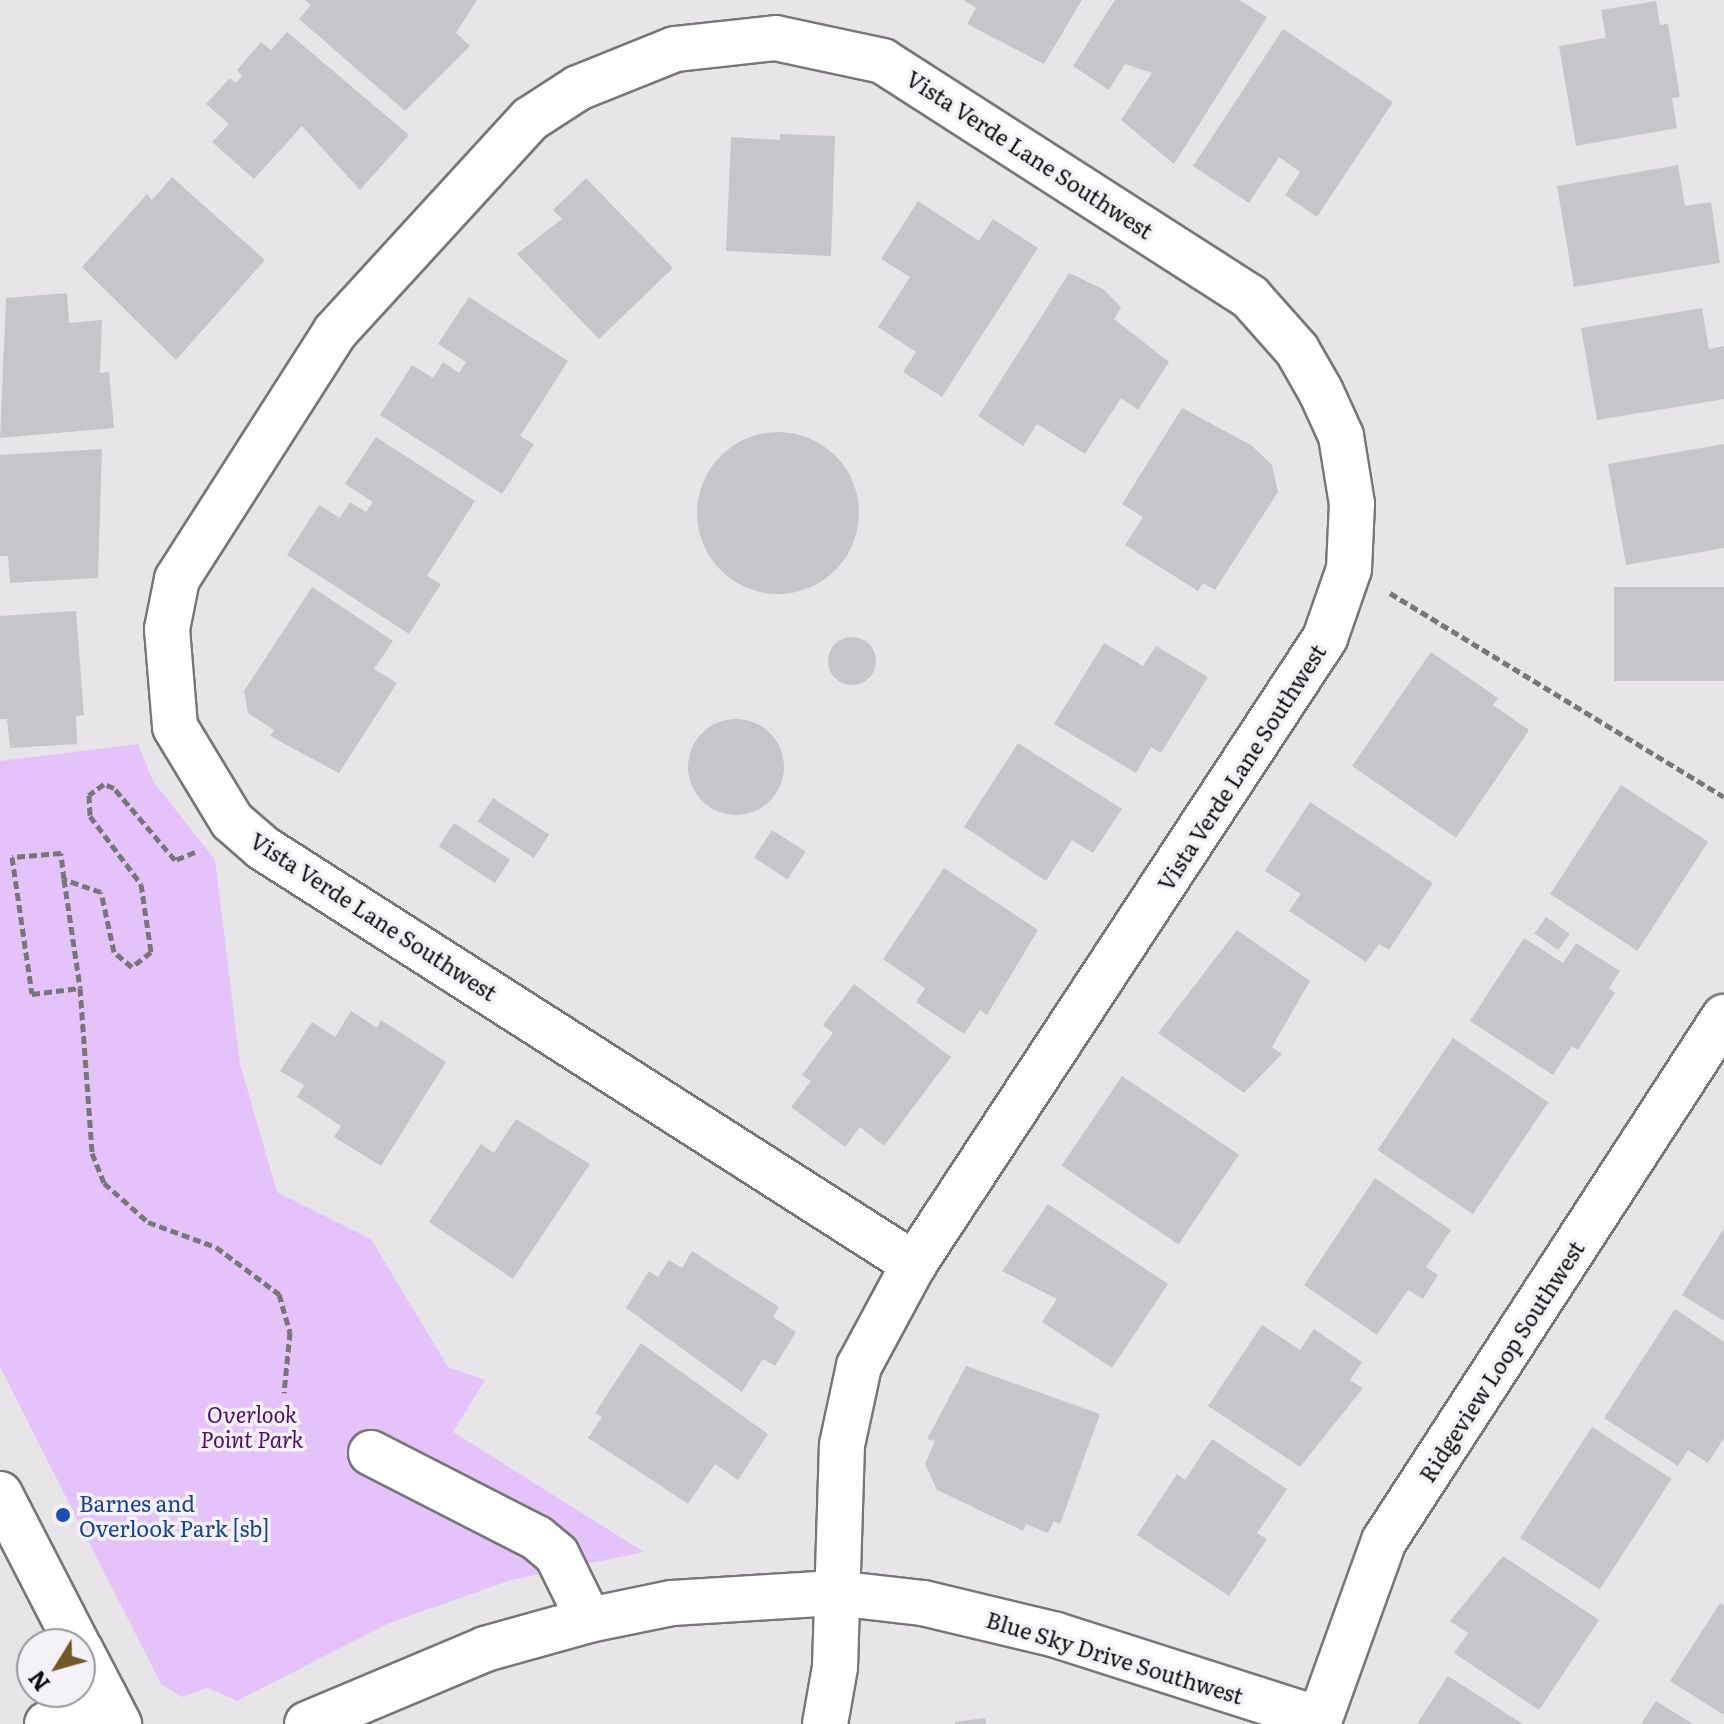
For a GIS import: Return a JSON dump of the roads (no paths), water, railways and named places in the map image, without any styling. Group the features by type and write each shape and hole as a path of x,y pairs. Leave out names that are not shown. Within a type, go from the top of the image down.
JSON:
{"street":[{"name":"Vista Verde Lane Southwest","path":"825,1724 842,1445 859,1366 914,1264 1325,638 1349,569 1352,504 1341,436 1297,350 1250,297 883,61 776,38 675,49 578,88 530,119 335,332 226,492 177,579 167,680 175,727 232,821 277,857 914,1264"},
{"name":"Ridgeview Loop Southwest","path":"1319,1722 1384,1541 1724,1017"},
{"path":"371,1453 537,1538 557,1555 589,1620"},
{"path":"0,1494 70,1628"},
{"name":"Blue Sky Drive Southwest","path":"307,1724 485,1649 589,1620 672,1603 835,1593 923,1603 1056,1635 1319,1722"},
{"path":"47,1724 112,1710 96,1679"}],"place":[{"name":"Barnes and Overlook Park [sb]","path":"63,1515"}],"park label":[{"name":"Overlook Point Park","path":"252,1426"}]}
